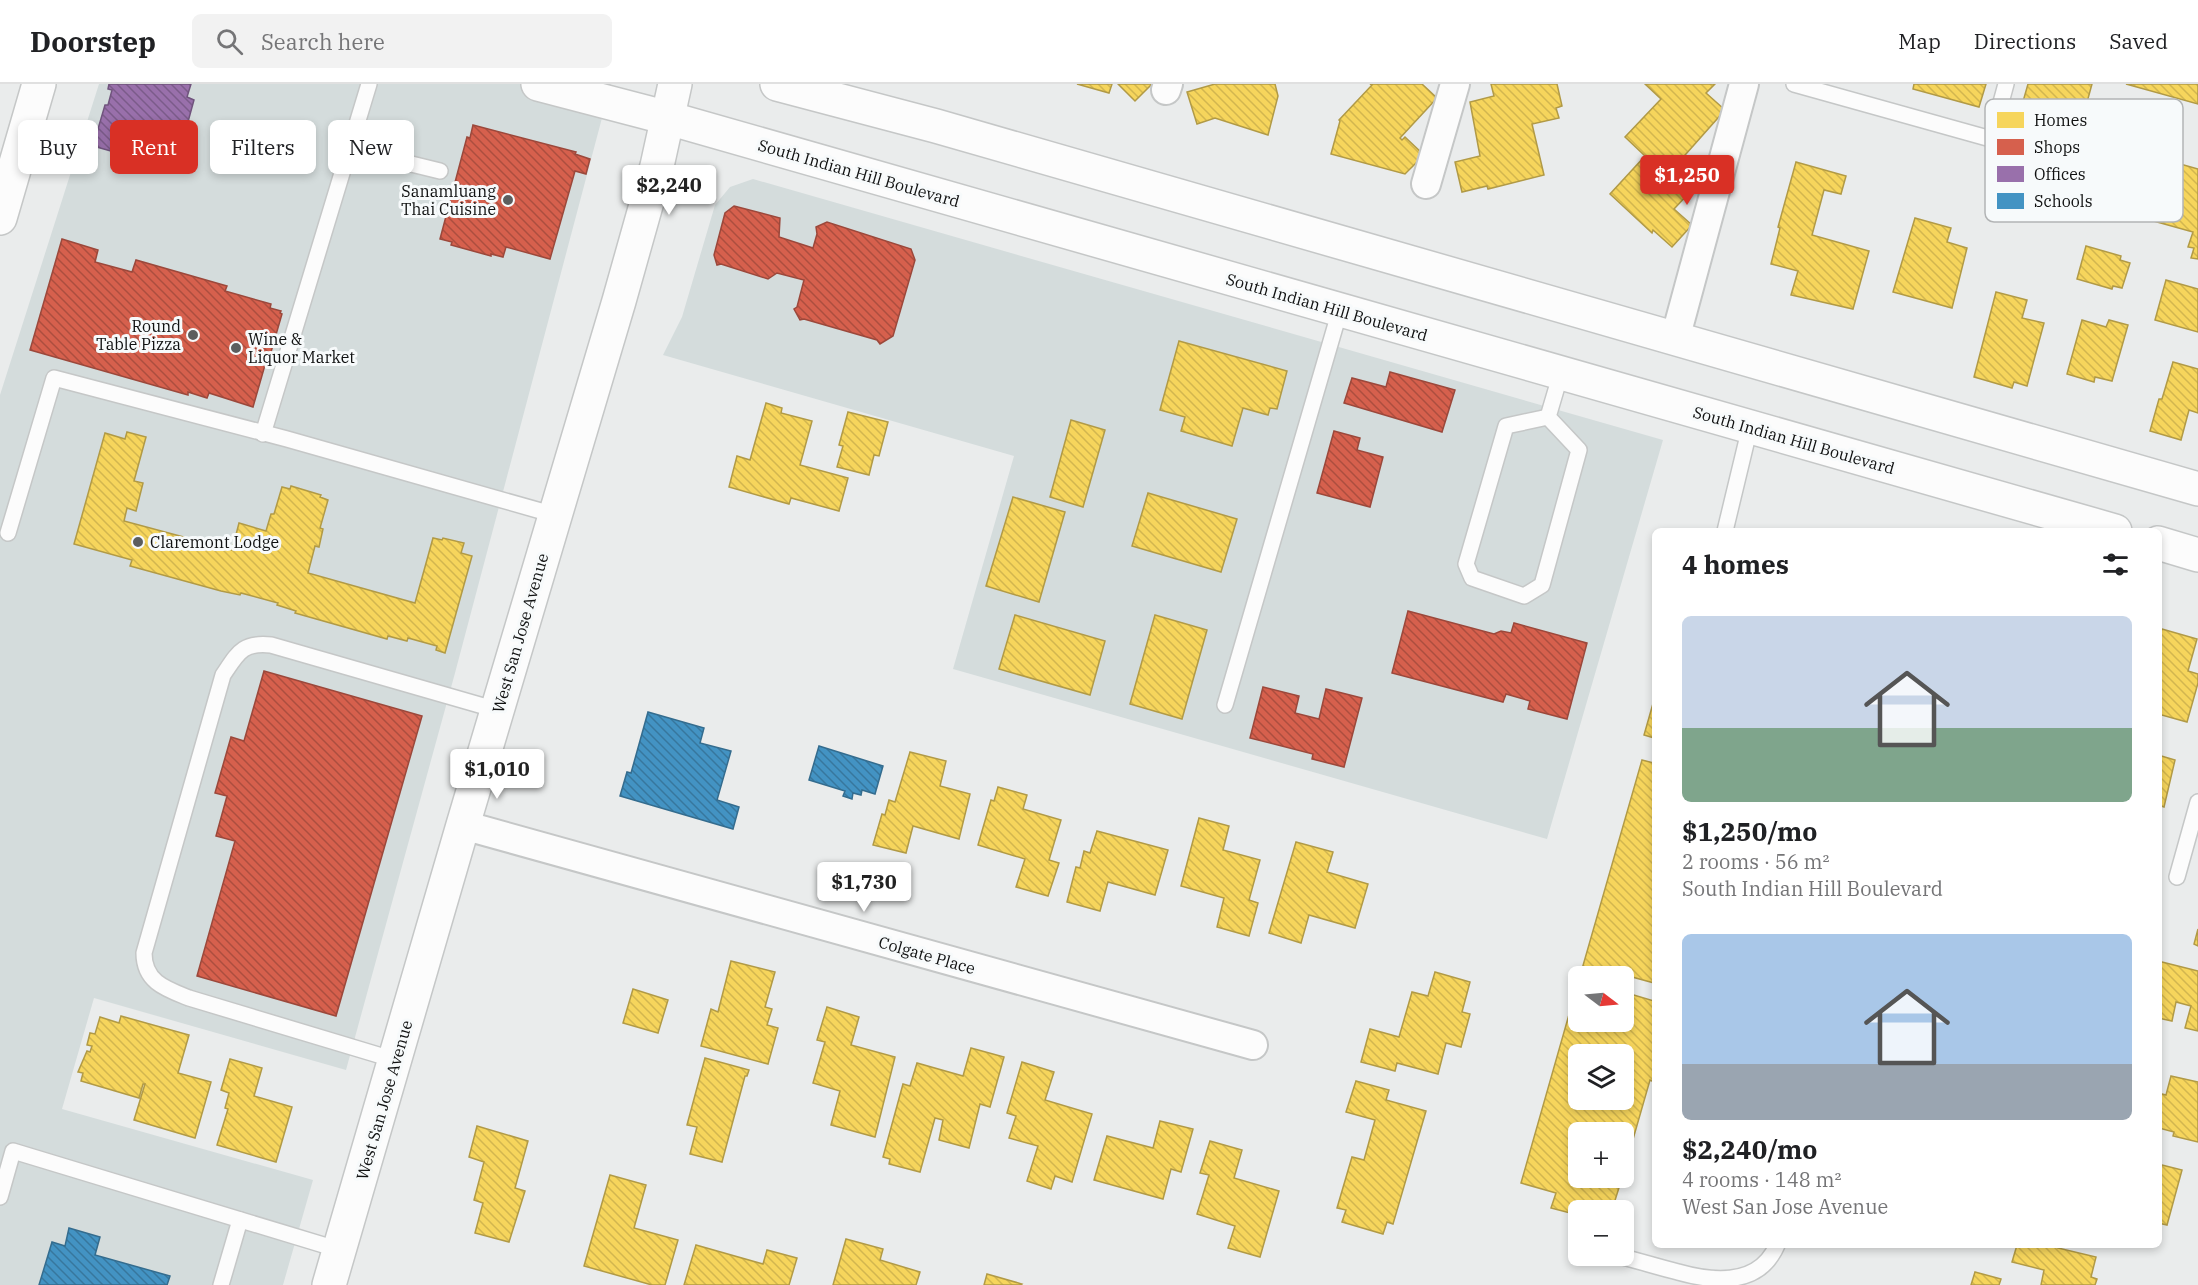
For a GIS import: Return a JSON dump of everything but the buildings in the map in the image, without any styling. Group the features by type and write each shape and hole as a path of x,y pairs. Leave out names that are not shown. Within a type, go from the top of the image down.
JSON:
{"main road":[{"path":"0,218 39,84"},
{"name":"South Indian Hill Boulevard","path":"538,84 668,118 2104,528"},
{"name":"West San Jose Avenue","path":"330,1285 463,825 619,302 675,84"},
{"path":"777,84 936,126 2198,489"},
{"path":"2162,544 2198,555"}],"street":[{"path":"1426,184 1455,84"},
{"path":"1675,339 1744,84"},
{"name":"Colgate Place","path":"463,825 1253,1045"}],"lane":[{"path":"358,120 369,84"},
{"path":"1794,84 1985,137"},
{"path":"2002,99 2006,84"},
{"path":"414,165 440,171"},
{"path":"263,434 342,174"},
{"path":"1225,705 1340,310"},
{"path":"1548,417 1561,373"},
{"path":"8,533 54,378 555,515"},
{"path":"1548,417 1579,450 1542,585 1524,596 1472,578 1467,564 1506,426 1548,417"},
{"path":"1726,528 1750,427"},
{"path":"395,1060 189,998 163,987 144,965 144,953 224,675 241,650 256,643 271,645 497,710"},
{"path":"2177,877 2198,802"},
{"path":"0,1197 13,1151 340,1250"},
{"path":"221,1285 240,1220"},
{"path":"1634,1260 1710,1281 1730,1283 1746,1280 1761,1271 1772,1259 1776,1248"}],"shaded area":[{"path":"99,84 611,84 455,673 346,1070 94,998 62,1109 313,1180 283,1285 0,1285 0,395 70,174 98,174 98,120 88,120"},
{"path":"753,179 1663,440 1547,839 953,669 1014,456 663,355 682,317 715,205 730,187"}],"place":[{"name":"Sanamluang Thai Cuisine","path":"508,200"},
{"name":"Round Table Pizza","path":"193,335"},
{"name":"Wine & Liquor Market","path":"236,348"},
{"name":"Claremont Lodge","path":"138,542"}]}
